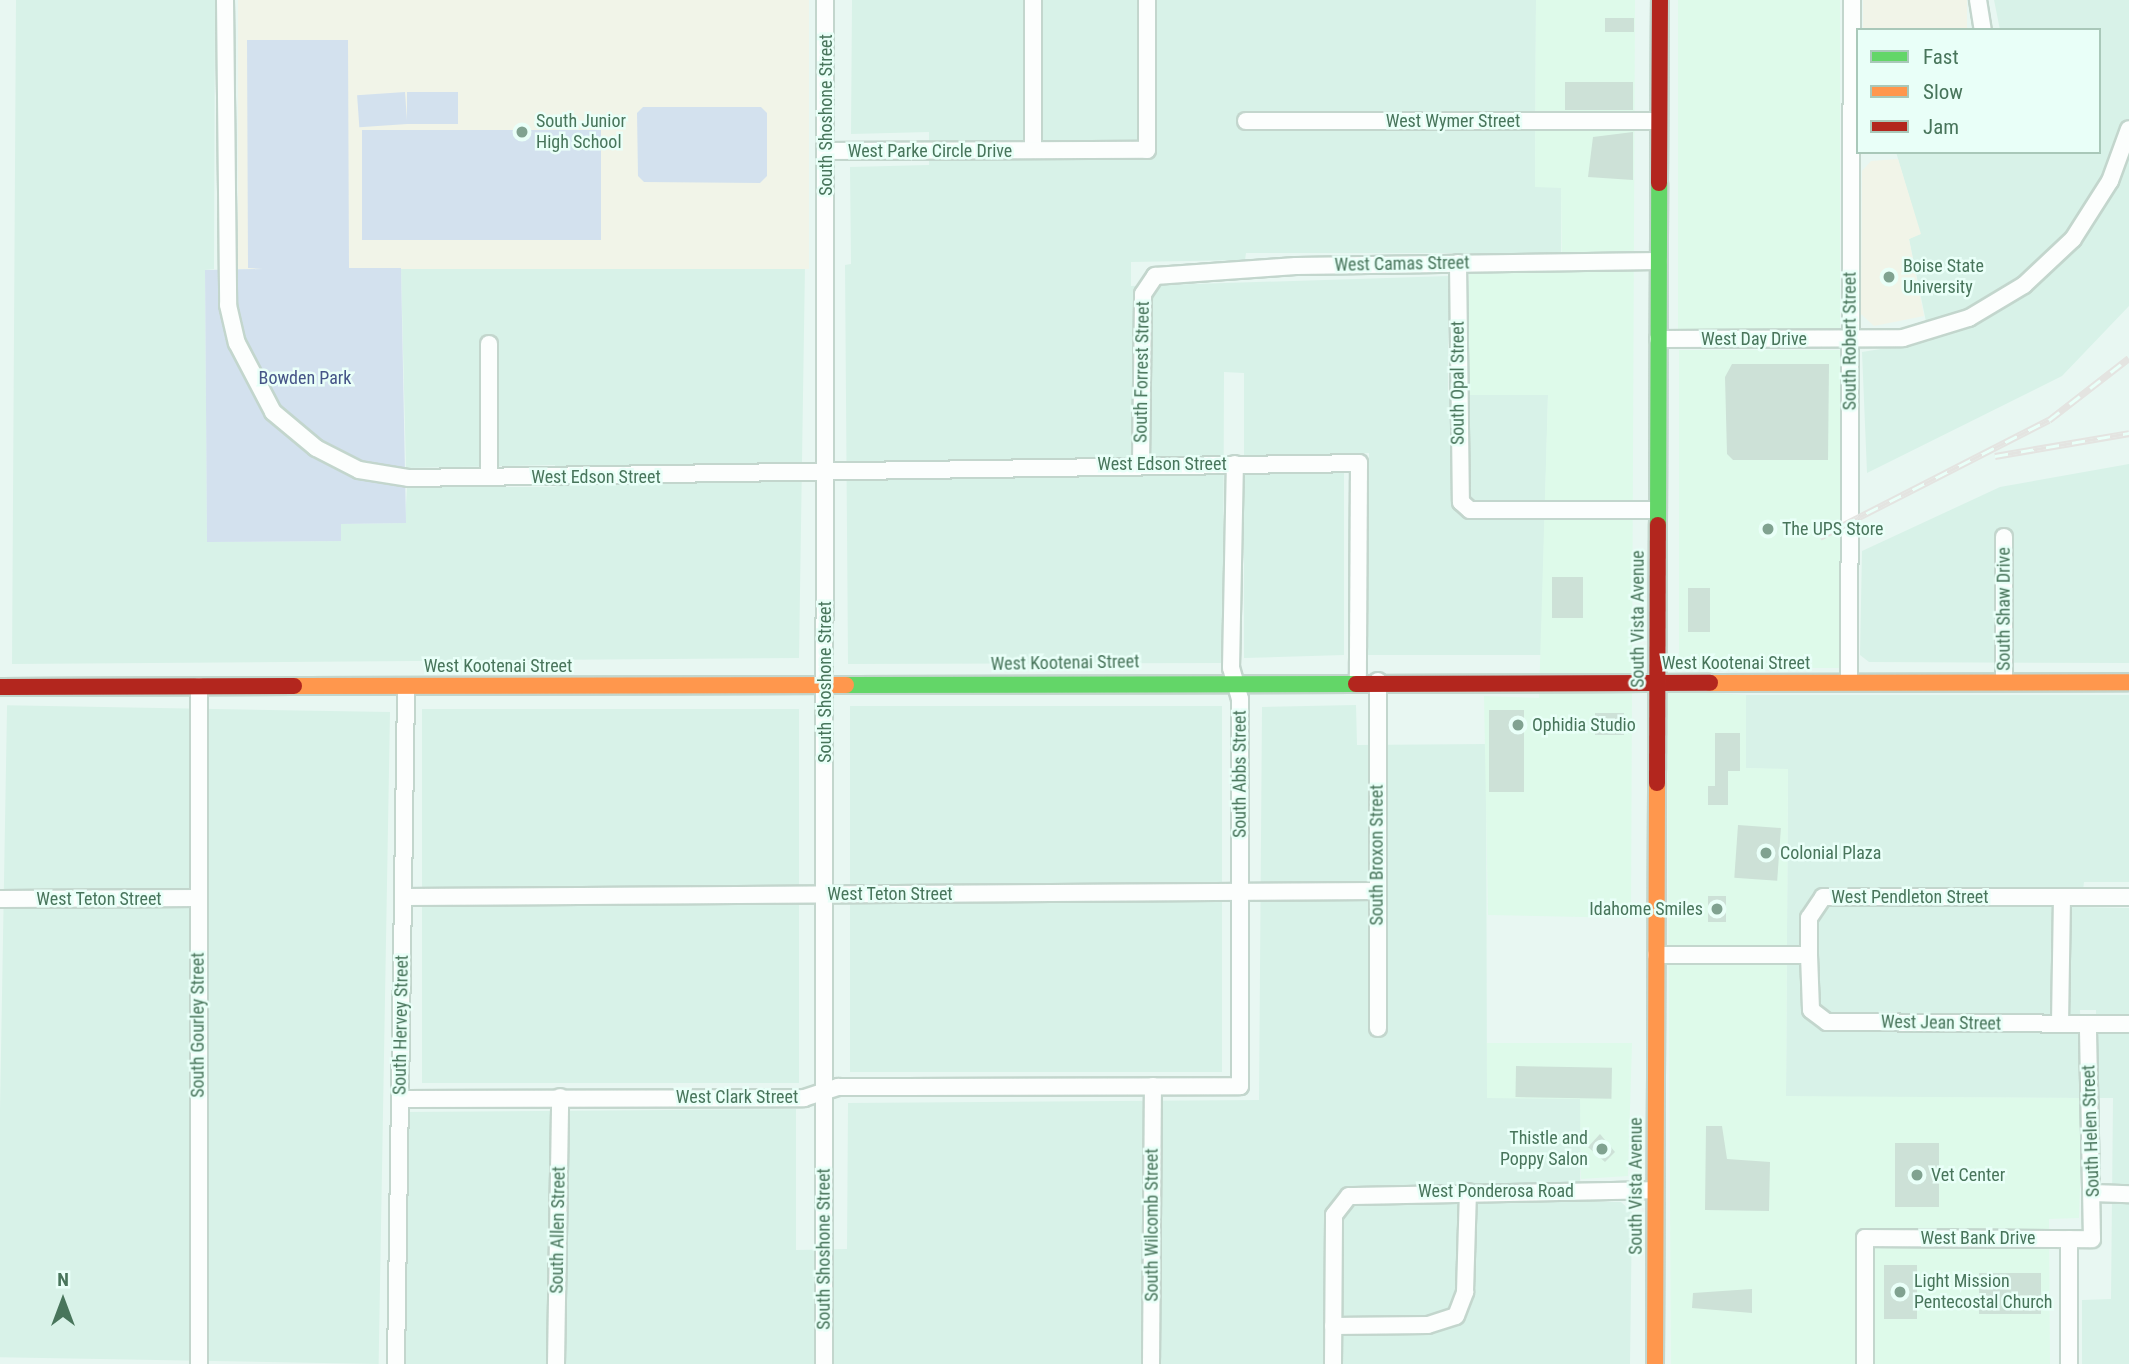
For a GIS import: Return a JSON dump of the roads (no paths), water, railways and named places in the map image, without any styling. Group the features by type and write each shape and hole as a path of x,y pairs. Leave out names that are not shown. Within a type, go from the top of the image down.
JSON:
{"main road":[{"name":"South Vista Avenue","path":"1655,1364 1660,0"},
{"name":"West Kootenai Street","path":"0,687 825,685 1358,680 2129,682"}],"street":[{"name":"West Edson Street","path":"225,0 228,305 236,343 273,412 316,448 359,470 409,478 826,475 852,466 1359,463 1358,680"},
{"name":"South Shoshone Street","path":"824,1364 827,151 825,0"},
{"name":"West Parke Circle Drive","path":"1033,0 1033,150"},
{"name":"West Parke Circle Drive","path":"827,151 1147,150 1147,0"},
{"name":"South Robert Street","path":"1849,682 1850,340 1854,151 1852,0"},
{"path":"1978,0 1983,28"},
{"name":"West Wymer Street","path":"1246,121 1659,121"},
{"name":"West Day Drive","path":"1658,339 1850,340 1938,329 1997,305 2024,285 2073,239 2110,181 2129,129"},
{"name":"West Camas Street","path":"1147,281 1164,274 1245,274 1296,265 1659,261"},
{"name":"South Opal Street","path":"1458,262 1461,502 1470,510 1658,510"},
{"name":"South Forrest Street","path":"1141,464 1147,281"},
{"path":"489,344 489,477"},
{"name":"South Abbs Street","path":"1235,464 1234,681 1240,699 1240,1086"},
{"name":"South Shaw Drive","path":"2004,537 2004,682"},
{"name":"South Broxon Street","path":"1378,681 1378,1028"},
{"name":"South Gourley Street","path":"199,686 199,1364"},
{"name":"South Hervey Street","path":"396,1364 406,686"},
{"name":"West Teton Street","path":"404,897 1377,891"},
{"name":"West Pendleton Street","path":"1809,955 1809,918 1823,897 2129,897"},
{"path":"2060,1024 2062,897"},
{"name":"West Teton Street","path":"0,900 198,898"},
{"path":"1656,955 1809,955"},
{"name":"West Jean Street","path":"1809,955 1811,1010 1827,1022 2129,1024"},
{"name":"South Helen Street","path":"2088,1024 2092,1238"},
{"name":"South Wilcomb Street","path":"1151,1364 1153,1086"},
{"name":"West Clark Street","path":"400,1099 825,1094 838,1087 1240,1086"},
{"name":"South Allen Street","path":"556,1364 560,1097"},
{"name":"West Ponderosa Road","path":"1333,1326 1339,1203 1361,1192 1655,1191"},
{"path":"1333,1364 1333,1326 1428,1325 1456,1316 1465,1292 1468,1192"},
{"path":"2093,1194 2129,1194"},
{"name":"West Bank Drive","path":"1865,1364 1865,1238 2092,1238"},
{"path":"2069,1238 2069,1364"}],"railway":[{"path":"1820,537 2049,420 2129,358"},
{"path":"1995,456 2129,433"}],"place":[{"name":"South Junior High School","path":"522,132"},
{"name":"Boise State University","path":"1889,277"},
{"name":"The UPS Store","path":"1768,529"},
{"name":"Ophidia Studio","path":"1518,725"},
{"name":"Colonial Plaza","path":"1766,853"},
{"name":"Idahome Smiles","path":"1717,909"},
{"name":"Thistle and Poppy Salon","path":"1602,1149"},
{"name":"Vet Center","path":"1917,1175"},
{"name":"Light Mission Pentecostal Church","path":"1900,1292"}],"park label":[{"name":"Bowden Park","path":"305,378"}]}
